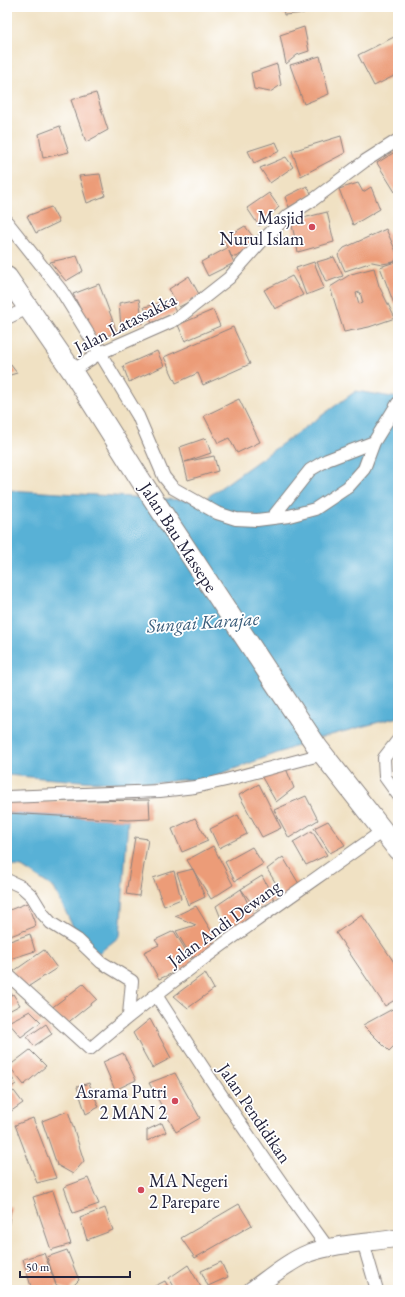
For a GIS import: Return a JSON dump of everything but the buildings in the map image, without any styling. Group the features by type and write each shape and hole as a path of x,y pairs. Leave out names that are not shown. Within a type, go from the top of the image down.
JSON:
{"highway":[{"name":"Jalan Bau Massepe","path":"7,278 72,371 140,479 320,751 384,830 398,850"}],"main road":[{"path":"252,1290 294,1261 308,1254 328,1248 398,1238"}],"street":[{"name":"Jalan Latassakka","path":"72,371 100,353 177,319 229,278 260,243 286,217 365,161 398,140"},
{"path":"7,222 60,290 100,353 138,416 164,477 173,488 217,514 236,519 257,520 316,509 348,487 364,469 374,442 398,403"},
{"path":"7,318 28,308"},
{"path":"272,518 310,470 327,460 374,442"},
{"path":"398,740 384,758 385,777 398,795"},
{"path":"7,797 183,788 226,780 320,751"},
{"name":"Jalan Andi Dewang","path":"7,974 90,1049 129,1015 384,830"},
{"path":"7,880 22,887 32,896 43,914 52,923 78,940 101,962 132,981 129,1015"},
{"name":"Jalan Pendidikan","path":"156,995 255,1146 328,1248"},
{"path":"363,1242 377,1290"}],"water":[{"name":"Sungai Karajae","path":"356,391 398,398 398,717 316,739 201,781 181,780 159,783 116,783 7,775 7,490 202,501"},
{"path":"7,813 128,820 120,936 99,953 76,933 54,888 22,867 7,865"}],"place":[{"name":"Masjid Nurul Islam","path":"312,227"},
{"name":"Asrama Putri 2 MAN 2","path":"175,1101"},
{"name":"MA Negeri 2 Parepare","path":"141,1190"}]}
